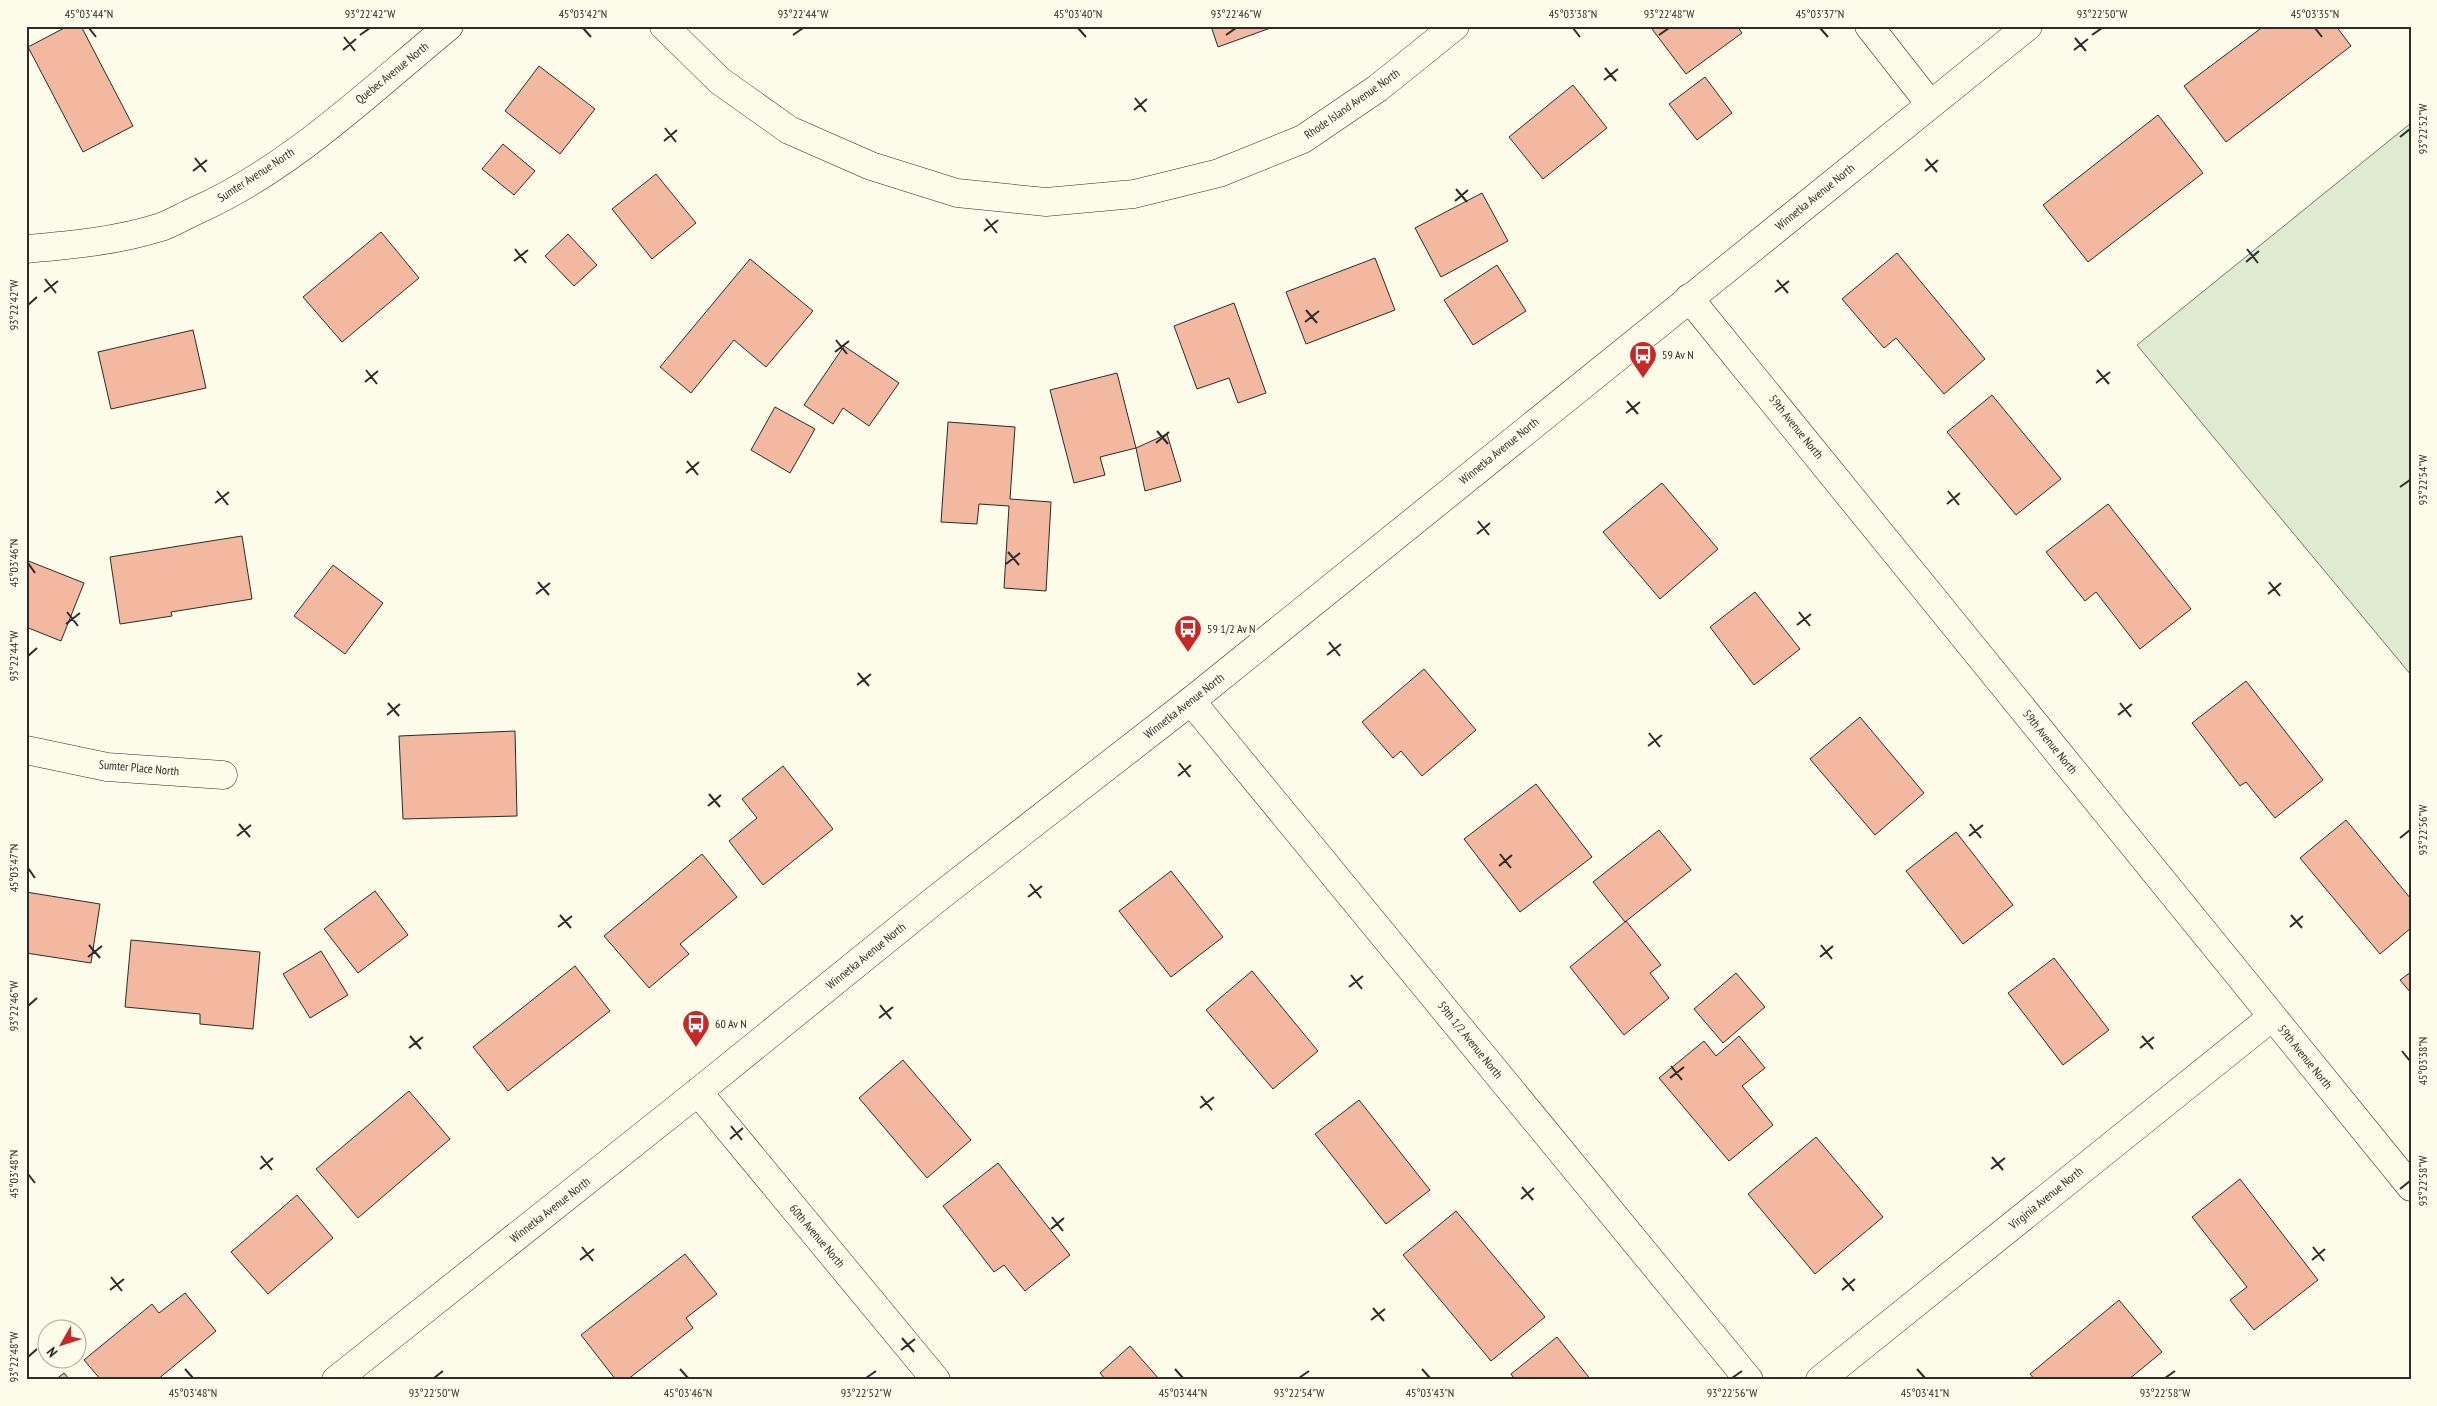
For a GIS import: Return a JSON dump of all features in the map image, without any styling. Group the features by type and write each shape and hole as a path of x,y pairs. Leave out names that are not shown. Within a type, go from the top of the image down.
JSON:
{"street":[{"name":"Quebec Avenue North","path":"335,120 449,26"},
{"name":"Rhode Island Avenue North","path":"664,26 720,81 789,130 871,166 957,193 1046,202 1134,194 1219,173 1303,139 1378,88 1455,26"},
{"path":"1869,26 1930,104"},
{"name":"Winnetka Avenue North","path":"336,1380 698,1092 940,896 1191,701 2028,26"},
{"name":"Sumter Avenue North","path":"26,249 92,244 162,226 228,196 285,158 335,120"},
{"name":"59th Avenue North","path":"1689,298 2411,1187"},
{"name":"59th 1/2 Avenue North","path":"1191,701 1749,1380"},
{"name":"Sumter Place North","path":"26,750 107,767 223,774"},
{"name":"Virginia Avenue North","path":"1820,1380 2272,1017"},
{"name":"60th Avenue North","path":"698,1092 936,1380"}],"green space":[{"path":"2411,123 2411,675 2137,345"}],"building":[{"path":"68,26 81,26 133,126 83,152 28,47"},
{"path":"1211,26 1276,26 1218,47"},
{"path":"1656,26 1737,26 1742,33 1686,74 1652,29"},
{"path":"2264,26 2336,26 2351,46 2226,142 2184,86"},
{"path":"539,66 595,109 560,154 505,111"},
{"path":"1705,77 1732,113 1697,140 1669,104"},
{"path":"1573,85 1607,128 1543,179 1509,137"},
{"path":"2158,115 2203,173 2088,262 2043,205"},
{"path":"503,144 535,171 514,195 482,169"},
{"path":"656,174 696,223 652,259 612,209"},
{"path":"1482,193 1508,241 1441,277 1415,228"},
{"path":"381,232 419,278 342,342 303,297"},
{"path":"568,234 597,265 574,286 545,256"},
{"path":"1897,253 1985,359 1944,394 1896,338 1884,348 1842,299"},
{"path":"1375,258 1395,310 1306,344 1286,292"},
{"path":"750,259 813,311 766,367 734,340 691,393 660,367"},
{"path":"1497,265 1526,311 1473,345 1444,300"},
{"path":"1234,303 1266,393 1238,403 1229,378 1197,389 1174,326"},
{"path":"193,330 206,388 111,409 98,352"},
{"path":"844,346 899,383 869,426 843,408 833,424 804,405"},
{"path":"1117,373 1136,448 1100,457 1105,475 1074,483 1050,390"},
{"path":"1992,395 2061,479 2016,515 1947,432"},
{"path":"775,407 815,429 790,473 751,450"},
{"path":"948,422 1015,427 1010,499 1051,502 1046,591 1004,588 1009,506 979,504 977,524 941,522"},
{"path":"1167,434 1181,481 1145,491 1136,448"},
{"path":"1662,483 1718,549 1660,599 1603,532"},
{"path":"2108,504 2191,609 2140,649 2096,592 2085,601 2046,552"},
{"path":"242,536 252,599 171,612 172,616 120,624 110,557"},
{"path":"26,560 84,583 61,641 26,627"},
{"path":"333,565 383,603 345,654 294,616"},
{"path":"1755,592 1800,649 1754,685 1710,627"},
{"path":"1424,669 1476,730 1422,776 1401,751 1393,758 1362,722"},
{"path":"2246,681 2323,780 2275,818 2246,782 2240,786 2192,723"},
{"path":"1860,717 1924,793 1875,835 1810,759"},
{"path":"515,731 517,816 403,819 399,736"},
{"path":"783,766 833,829 763,885 729,841 757,818 742,799"},
{"path":"1536,784 1592,857 1520,912 1464,839"},
{"path":"2346,820 2411,899 2411,928 2380,954 2300,858"},
{"path":"1659,830 1691,870 1625,922 1593,882"},
{"path":"1956,832 2013,905 1963,944 1906,871"},
{"path":"702,854 737,897 680,944 689,954 649,988 604,936"},
{"path":"1171,871 1223,937 1171,977 1119,911"},
{"path":"375,891 408,935 358,973 324,929"},
{"path":"26,892 100,904 91,963 26,953"},
{"path":"1626,921 1661,965 1650,973 1669,998 1624,1035 1570,967"},
{"path":"131,940 260,952 253,1029 200,1024 200,1014 125,1007"},
{"path":"321,951 348,995 310,1018 283,974"},
{"path":"2054,958 2109,1030 2063,1065 2008,993"},
{"path":"575,966 610,1011 508,1091 473,1047"},
{"path":"1252,971 1318,1051 1273,1089 1206,1010"},
{"path":"2411,972 2411,993 2400,980"},
{"path":"1736,973 1765,1007 1723,1043 1694,1009"},
{"path":"1739,1036 1765,1068 1742,1086 1773,1125 1729,1161 1659,1078 1704,1041 1716,1056"},
{"path":"903,1060 971,1140 927,1178 859,1098"},
{"path":"409,1091 450,1139 358,1218 316,1169"},
{"path":"1359,1100 1430,1190 1386,1224 1315,1134"},
{"path":"1816,1137 1883,1217 1815,1274 1748,1194"},
{"path":"998,1163 1070,1255 1025,1291 1004,1265 994,1272 943,1206"},
{"path":"2240,1179 2318,1280 2254,1330 2230,1300 2247,1287 2192,1217"},
{"path":"297,1195 333,1238 268,1294 231,1252"},
{"path":"1456,1211 1545,1317 1491,1361 1403,1255"},
{"path":"685,1254 717,1294 686,1318 693,1328 627,1380 616,1380 581,1335"},
{"path":"185,1293 216,1331 157,1380 101,1380 88,1365 88,1357 152,1304 159,1313"},
{"path":"2119,1300 2162,1352 2128,1380 2035,1380 2030,1374"},
{"path":"1557,1337 1591,1380 1515,1380 1511,1374"},
{"path":"1130,1346 1160,1380 1106,1380 1100,1373"},
{"path":"64,1373 70,1380 55,1380"}],"place":[{"name":"59 Av N","path":"1643,379"},
{"name":"59 1/2 Av N","path":"1188,653"},
{"name":"60 Av N","path":"696,1048"}]}
